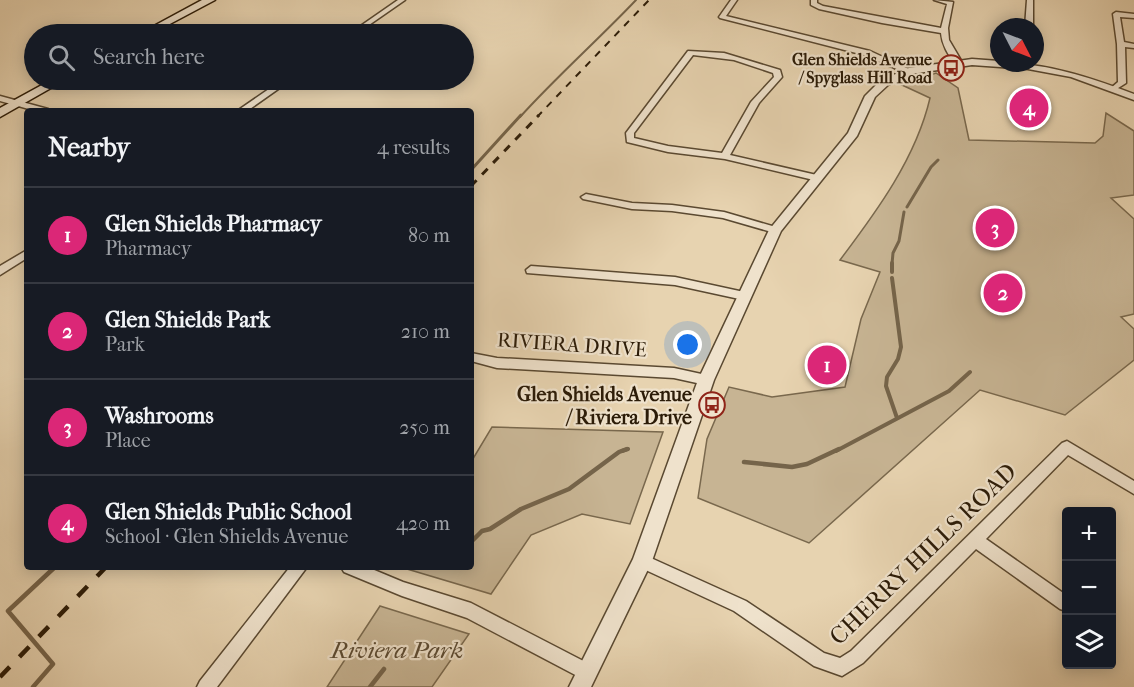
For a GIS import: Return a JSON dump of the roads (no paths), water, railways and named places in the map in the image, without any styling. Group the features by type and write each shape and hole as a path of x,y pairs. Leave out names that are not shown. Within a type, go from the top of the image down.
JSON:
{"main road":[{"path":"163,24 210,0"},
{"path":"0,113 7,101 28,90"},
{"path":"7,101 34,90"}],"street":[{"path":"367,24 402,0"},
{"path":"734,0 722,17 867,53 909,71"},
{"path":"814,0 813,4 821,8 944,32"},
{"path":"937,0 951,3 944,32 944,44 958,62"},
{"path":"1029,18 1030,0"},
{"path":"1115,88 1122,83 1121,44 1116,14 1134,16"},
{"path":"1121,44 1134,46"},
{"path":"725,156 755,102 778,77 777,72 735,58 707,52 691,53 630,133 630,140 668,149 725,156 818,178"},
{"path":"355,570 402,589 471,611 584,679 642,561 705,380 775,230 853,135 870,96 884,83 909,71 958,62 990,63"},
{"path":"1044,68 1115,88 1134,97"},
{"path":"245,108 271,90"},
{"path":"7,101 34,108"},
{"path":"586,197 632,206 672,208 724,215 775,230"},
{"path":"0,271 24,255"},
{"path":"531,270 594,277 675,281 744,296"},
{"name":"RIVIERA DRIVE","path":"474,358 497,363 674,373 705,380"},
{"name":"CHERRY HILLS ROAD","path":"642,561 740,606 820,660 842,667 857,657 1067,447 1134,488"},
{"path":"974,539 1062,601"},
{"path":"206,687 297,570"}],"waterway":[{"path":"520,117 636,0"},
{"path":"474,167 521,115"},
{"path":"907,207 931,167 938,160"},
{"path":"892,264 904,212"},
{"path":"892,264 892,272"},
{"path":"892,278 901,347 898,359 887,377 886,386 897,418"},
{"path":"836,451 949,391 970,372"},
{"path":"474,539 482,531 490,529 521,509 569,489 619,452 627,449"},
{"path":"622,451 628,449"},
{"path":"744,462 792,467 807,464 839,449"},
{"path":"33,687 53,664 8,611 52,570"},
{"path":"370,687 384,669"}],"railway":[{"path":"537,117 649,0"},
{"path":"474,183 539,115"},
{"path":"0,677 103,570"}],"place":[{"name":"Glen Shields Avenue / Spyglass Hill Road","path":"951,68"},
{"name":"Glen Shields Public School","path":"1029,108"},
{"name":"Washrooms","path":"995,228"},
{"name":"Glen Shields Park","path":"1003,293"},
{"name":"Glen Shields Pharmacy","path":"827,365"},
{"name":"Glen Shields Avenue / Riviera Drive","path":"712,405"}],"park label":[{"name":"Riviera Park","path":"397,650"}]}
